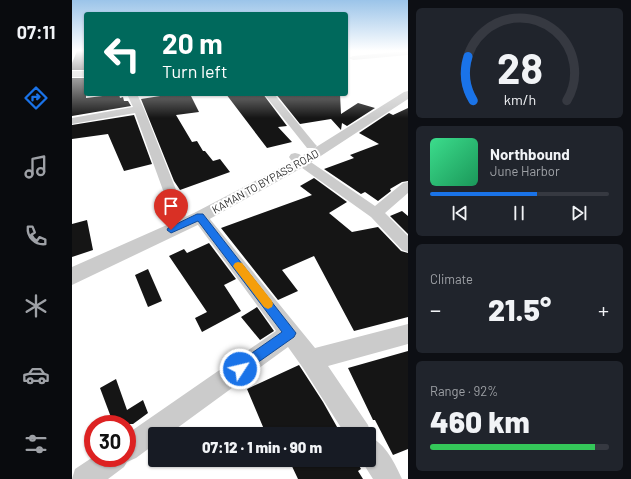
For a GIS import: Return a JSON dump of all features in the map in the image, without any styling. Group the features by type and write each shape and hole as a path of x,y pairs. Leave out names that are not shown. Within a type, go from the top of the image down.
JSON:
{"street":[{"path":"72,74 84,74"},
{"name":"KAMAN TO BYPASS ROAD","path":"72,262 179,215 298,159 311,146 408,86"},
{"name":"KAMAN TO BYPASS ROAD","path":"72,276 200,216 408,94"},
{"path":"133,96 153,143 166,186 179,215"},
{"path":"271,96 311,146"},
{"path":"72,121 139,108"},
{"path":"298,159 376,213 408,246"},
{"path":"376,213 408,186"},
{"path":"200,216 311,360 354,427"},
{"path":"136,443 290,333"},
{"path":"311,360 408,334"},
{"path":"376,460 388,479"},
{"path":"86,479 103,467"}],"building":[{"path":"72,78 84,78 84,96 86,96 86,98 120,96 120,98 123,97 124,101 128,101 131,106 72,116"},
{"path":"160,96 191,96 199,112 176,115 192,142 197,141 203,151 205,151 213,161 220,159 230,172 180,190 174,181 141,99"},
{"path":"228,96 264,96 287,126 278,127 292,142 267,148"},
{"path":"278,96 340,96 341,114 358,103 375,108 347,126 342,123 341,130 331,119 300,124"},
{"path":"408,108 408,181 402,182 390,189 391,191 378,201 365,192 361,194 324,169 354,158 350,155 379,144 359,133 389,113 393,115"},
{"path":"134,115 152,164 124,171 108,134 72,139 72,125"},
{"path":"314,178 347,202 329,213 352,232 378,227 401,251 408,253 408,317 354,331 314,256 282,270 298,291 278,300 221,228 312,195 300,186"},
{"path":"402,211 408,216 408,234 390,216"},
{"path":"87,220 93,250 72,257 72,224"},
{"path":"209,243 236,279 224,285 241,311 202,332 195,318 207,312 169,256 184,249 187,253"},
{"path":"148,269 162,301 148,307 135,275"},
{"path":"257,307 274,331 260,340 241,317"},
{"path":"408,351 408,449 393,455 375,420 373,420 348,368"},
{"path":"299,365 337,427 263,427 247,389"},
{"path":"116,379 127,410 143,400 148,413 136,422 136,415 110,415 100,388"},
{"path":"292,467 360,467 361,469 358,471 363,479 298,479"}],"slow traffic":[{"path":"238,266 268,304"}],"route":[{"path":"171,230 200,216 290,333 240,369"}]}
